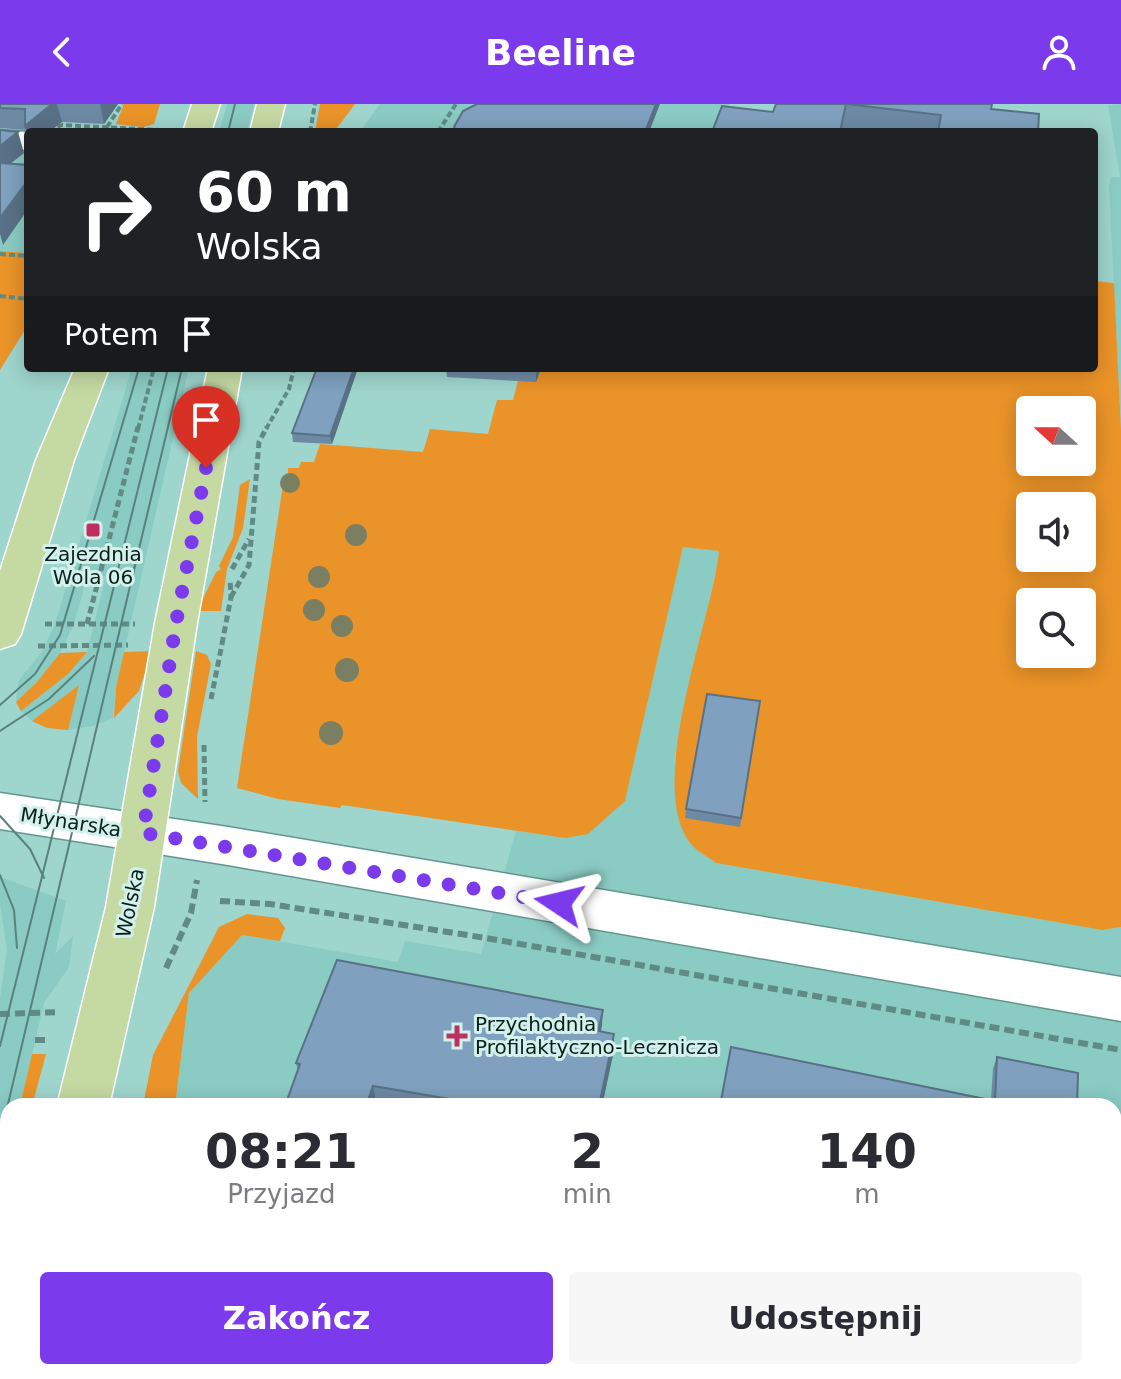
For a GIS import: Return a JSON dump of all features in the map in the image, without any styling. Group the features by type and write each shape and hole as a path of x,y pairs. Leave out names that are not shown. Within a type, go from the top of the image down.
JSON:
{"main road":[{"path":"198,128 206,104"},
{"path":"265,128 271,104"},
{"path":"0,634 55,460 90,372"},
{"name":"Wolska","path":"85,1098 130,907 176,623 224,372"}],"street":[{"path":"0,139 24,141"},
{"name":"Młynarska","path":"0,811 1121,999"}],"path":[{"path":"107,127 122,104"},
{"path":"311,128 315,104"},
{"path":"441,128 456,104"},
{"path":"54,128 62,125 124,128"},
{"path":"0,254 24,256"},
{"path":"0,296 24,299"},
{"path":"87,624 153,372"},
{"path":"249,539 233,564 231,597 249,565 258,448 265,427 289,389 293,372"},
{"path":"55,624 131,624"},
{"path":"208,711 222,644"},
{"path":"45,646 126,645"},
{"path":"204,743 205,807"},
{"path":"220,901 270,904 486,938 1121,1050"},
{"path":"0,1014 58,1012"},
{"path":"35,1040 50,1040"}],"shaded area":[{"path":"124,104 160,104 154,124 143,127 116,124"},
{"path":"227,104 254,104 248,128 220,128"},
{"path":"320,104 355,104 337,128 316,128"},
{"path":"380,104 729,104 720,128 363,128"},
{"path":"1121,104 1121,428 1109,185 1111,177 1120,177 1108,105"},
{"path":"0,152 24,154 24,253 0,251"},
{"path":"0,251 24,253 24,331 0,370"},
{"path":"1098,281 1114,283 1121,431 1121,927 1102,930 716,863 694,847 678,818 675,784 677,744 719,551 683,547 625,801 588,834 565,838 342,805 340,808 278,799 237,788 288,468 299,468 301,462 314,462 320,444 423,452 430,429 488,434 497,400 513,400 518,381 534,372 1098,372"},
{"path":"131,372 188,372 116,687 113,718 93,726 68,730 78,686 32,721 21,711 68,674 87,652 106,576 87,577 74,624 60,653 16,702 19,680 41,653 55,624"},
{"path":"250,479 243,528 227,569 221,611 197,611 216,572 221,569 219,566 233,537 240,485"},
{"path":"683,547 720,551 674,759 691,844 716,863 1102,930 1121,927 1121,1098 176,1098 189,992 242,935 398,962 405,941 481,954 516,831 565,838 625,801"},
{"path":"152,651 139,691 114,718 116,687 124,652"},
{"path":"196,651 207,655 211,664 197,737 198,799 181,783 178,771"},
{"path":"87,652 68,674 21,711 16,702 60,653"},
{"path":"79,685 68,730 47,728 32,721"},
{"path":"0,877 66,901 55,954 73,936 69,967 44,1003 22,1098 0,1098 0,998 7,949 0,905"},
{"path":"247,914 278,918 285,928 280,941 242,935 189,993 176,1098 145,1098 153,1055 219,927"},
{"path":"32,1054 46,1054 34,1098 22,1098"}],"building":[{"path":"0,104 52,104 25,126 25,109 0,108"},
{"path":"477,104 656,104 647,128 455,128 463,111"},
{"path":"776,104 846,104 841,128 714,128 722,106 773,112"},
{"path":"846,104 992,104 991,109 1039,114 1038,128 939,128 941,115"},
{"path":"0,130 18,132 0,146"},
{"path":"0,163 24,165 24,185 0,218"},
{"path":"315,372 353,372 330,436 292,433"},
{"path":"707,694 760,701 741,818 686,809"},
{"name":"Przychodnia Profilaktyczno-Lecznicza","path":"337,960 603,1010 598,1031 614,1034 601,1098 444,1098 373,1086 369,1098 288,1098 300,1064 296,1063"},
{"path":"731,1047 980,1098 721,1098"},
{"path":"997,1057 1078,1073 1077,1098 995,1098"}],"tram line":[{"path":"229,128 235,104"},
{"path":"0,705 35,674 60,635 138,372"},
{"path":"42,875 167,372"},
{"path":"133,574 181,372"},
{"path":"9,1098 135,565"},
{"path":"0,731 49,699 94,656"},
{"path":"0,816 30,849 42,875"},
{"path":"0,875 14,910 17,948"},
{"path":"0,1046 42,875"}],"place":[{"name":"Zajezdnia Wola 06","path":"93,530"},
{"name":"Przychodnia Profilaktyczno-Lecznicza","path":"457,1036"}],"route":[{"path":"206,468 176,623 143,833 559,903"}]}
